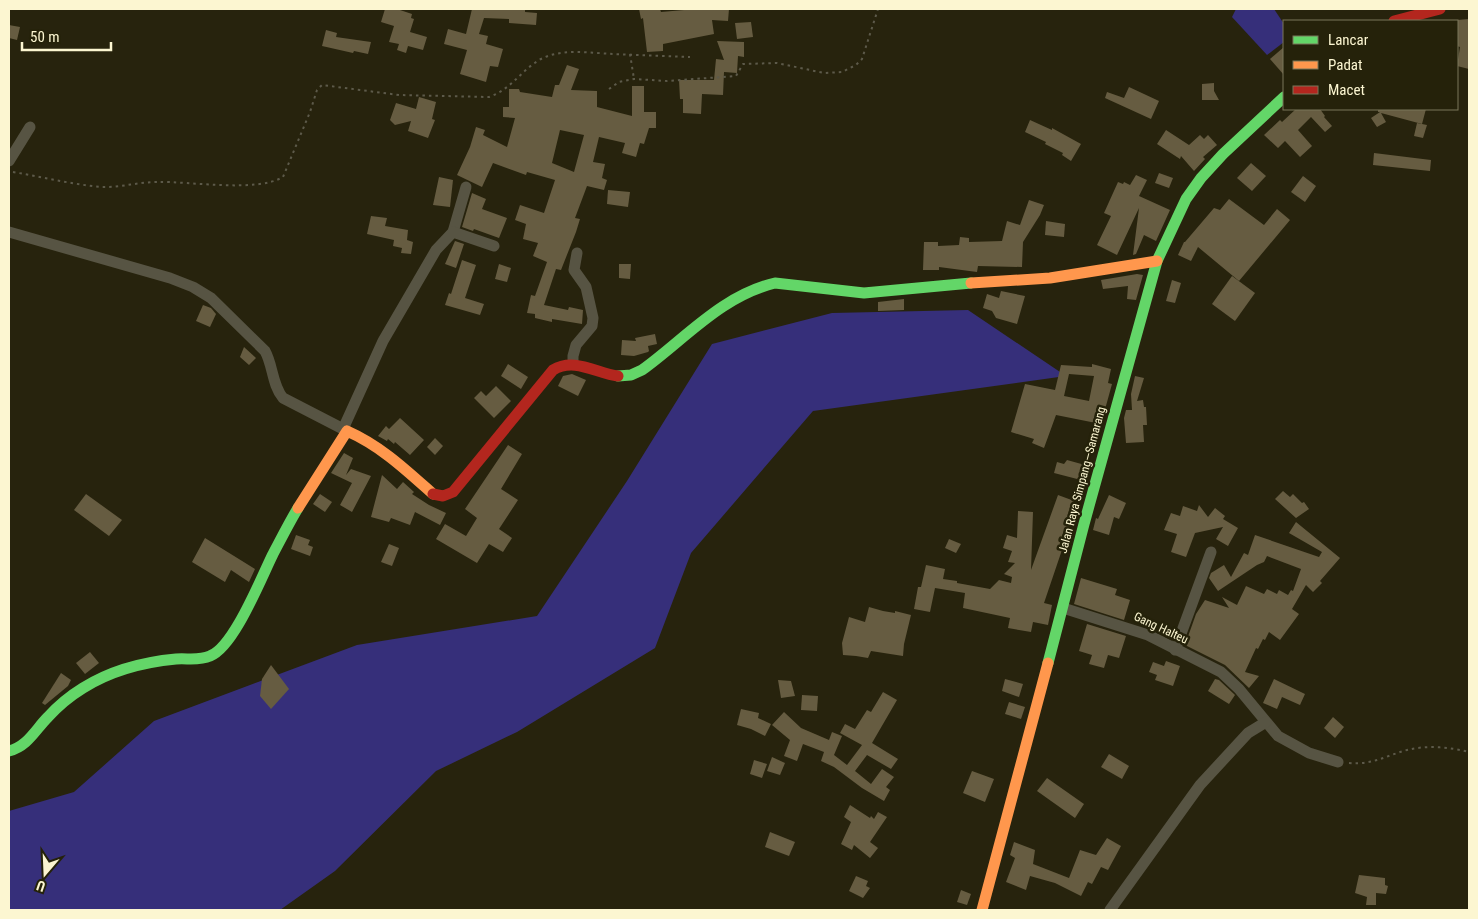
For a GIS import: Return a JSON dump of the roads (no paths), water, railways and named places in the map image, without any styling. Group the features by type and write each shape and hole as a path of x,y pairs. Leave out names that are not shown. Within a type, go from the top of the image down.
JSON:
{"street":[{"path":"1398,20 1440,9"},
{"name":"Jalan Raya Simpang—Samarang","path":"982,910 1084,524 1157,261 1186,199 1201,178 1223,154 1283,98"},
{"path":"9,161 30,127"},
{"path":"9,751 16,750 22,746 56,709 86,686 104,676 167,660 207,658 216,653 229,639 260,582 276,547 345,430 383,342 436,250 453,232 466,186"},
{"path":"9,232 193,286 217,304 265,350 278,392 283,398 382,449 435,495 446,496 453,492 550,372 561,365 573,364 618,376 631,374 657,357 711,314 765,284 775,283 864,293 978,282 1050,278 1157,261"},
{"path":"453,232 494,246"},
{"path":"573,364 576,345 592,326 593,318 586,287 574,270 577,253"},
{"path":"1176,650 1211,552"},
{"name":"Gang Halteu","path":"1063,608 1140,632 1221,672 1256,708 1274,732 1285,741 1309,753 1338,762"},
{"path":"1110,910 1200,785 1248,733 1266,722"}]}
